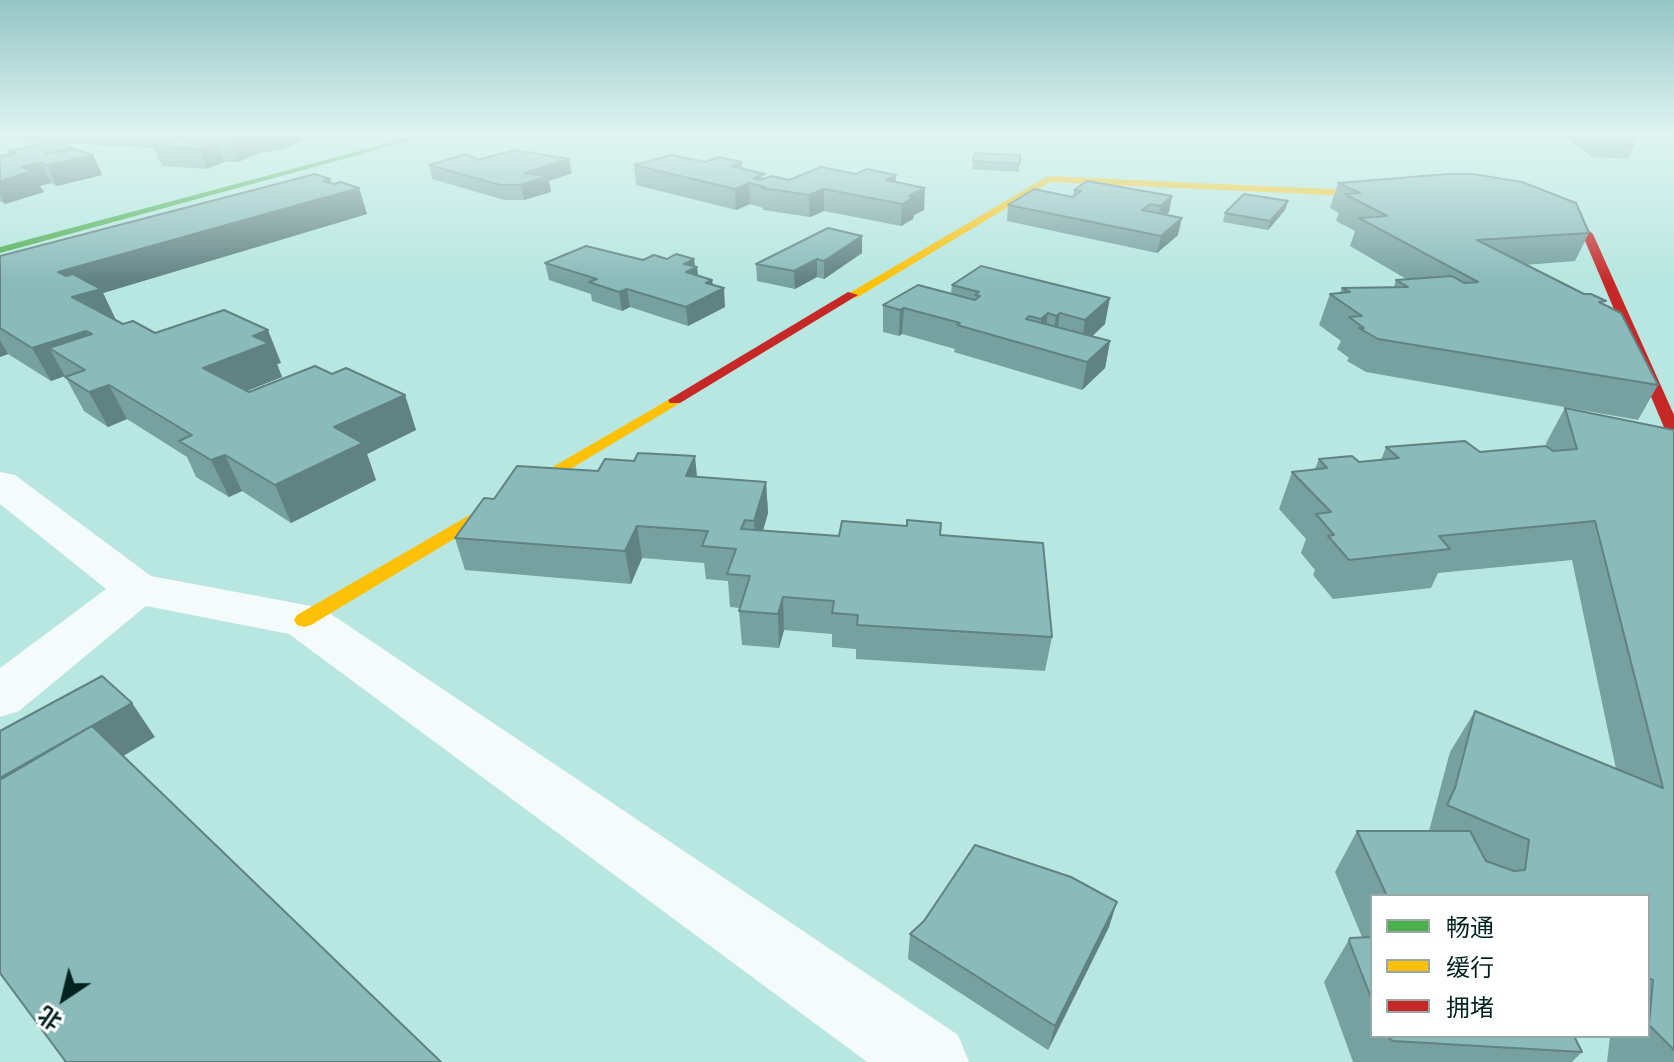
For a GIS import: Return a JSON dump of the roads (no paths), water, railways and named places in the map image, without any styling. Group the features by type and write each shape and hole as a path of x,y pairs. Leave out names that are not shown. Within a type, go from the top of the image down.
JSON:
{"street":[{"path":"0,235 198,184"},
{"path":"0,250 255,184"},
{"path":"304,620 1040,184"},
{"path":"1145,184 1409,196"},
{"path":"1518,206 1570,220 1588,234 1674,432"},
{"path":"0,484 137,589 304,620 931,1062"},
{"path":"0,697 137,589"}]}
